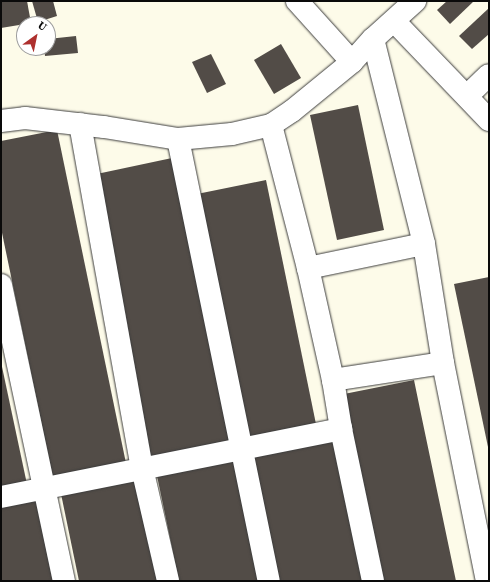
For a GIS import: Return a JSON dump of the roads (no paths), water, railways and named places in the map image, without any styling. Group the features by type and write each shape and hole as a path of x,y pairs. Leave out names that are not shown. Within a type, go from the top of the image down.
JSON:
{"street":[{"path":"297,1 352,62"},
{"path":"1,121 25,118 80,124 178,139 232,134 271,124 292,111 352,62 373,39 415,1"},
{"path":"394,21 489,120"},
{"path":"373,39 424,244 443,363 487,581"},
{"path":"467,96 489,75"},
{"path":"80,124 142,468 168,581"},
{"path":"271,124 308,268 333,380 341,429 373,581"},
{"path":"178,139 269,581"},
{"path":"308,268 424,244"},
{"path":"1,285 64,581"},
{"path":"333,380 443,363"},
{"path":"1,497 341,429"}]}
